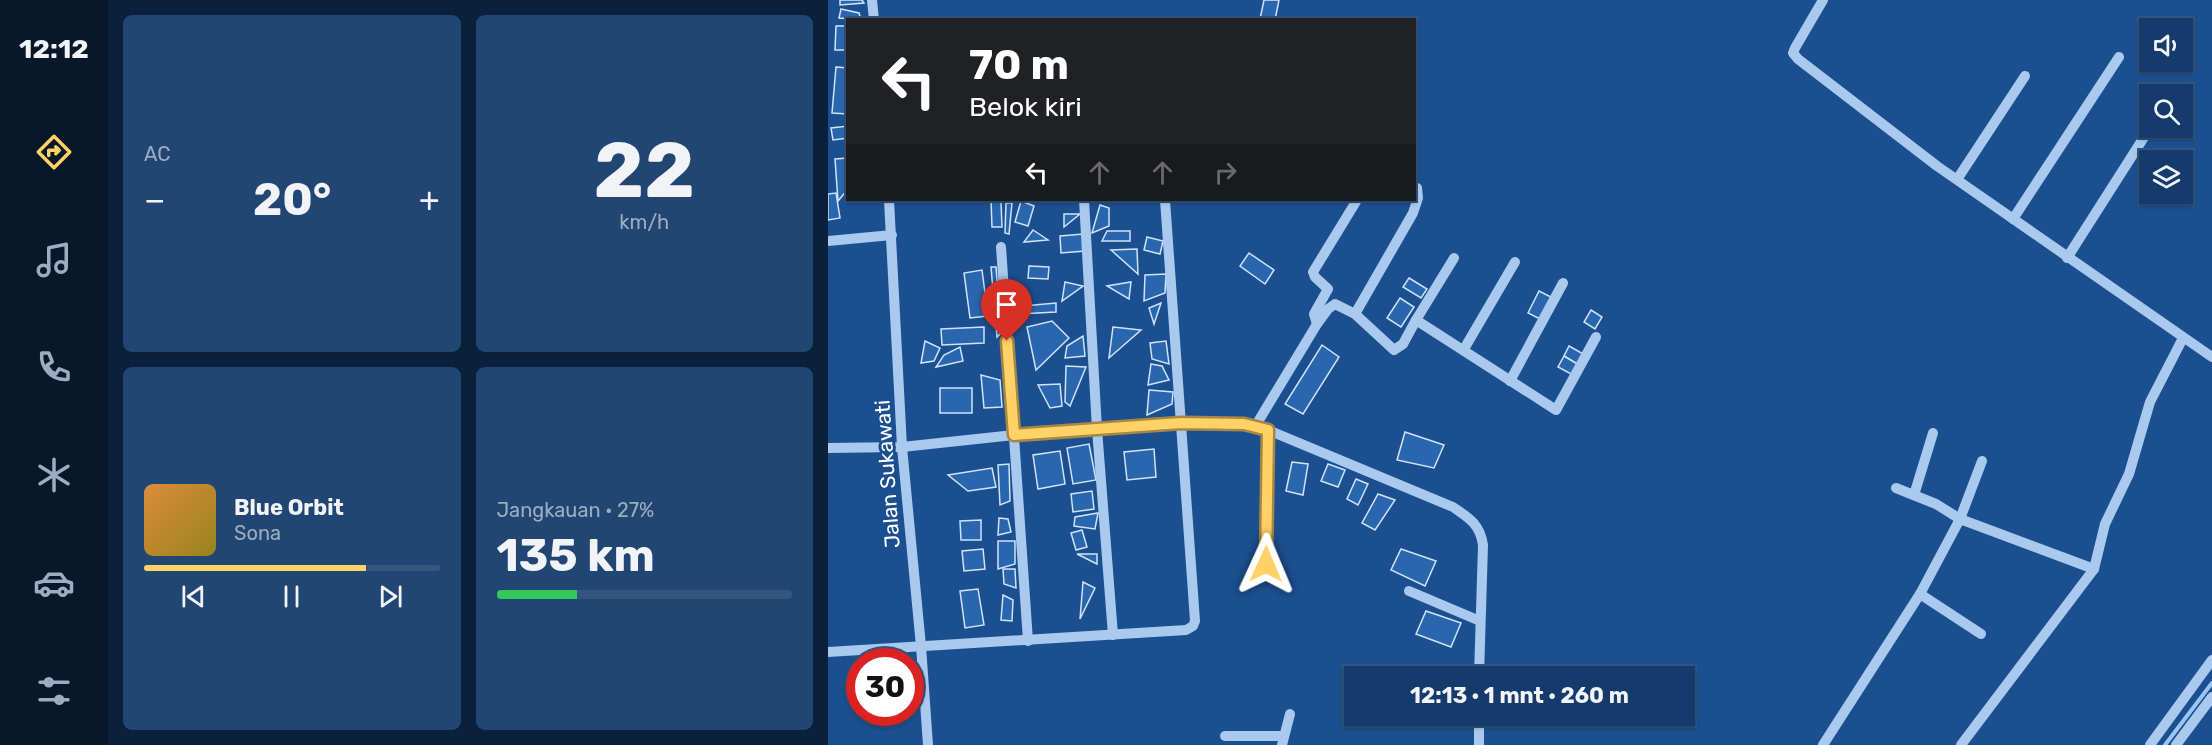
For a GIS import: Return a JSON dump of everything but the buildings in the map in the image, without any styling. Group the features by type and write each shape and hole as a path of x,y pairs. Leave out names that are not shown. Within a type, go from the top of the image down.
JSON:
{"street":[{"path":"872,0 874,18"},
{"path":"1823,0 1795,48 1794,56 1937,166 1958,178 2067,258 2212,357"},
{"path":"2013,219 2119,57"},
{"path":"1958,178 2025,76"},
{"path":"2067,258 2143,138"},
{"path":"1355,314 1413,213 1418,198 1416,192"},
{"name":"Jalan Sukawati","path":"889,201 902,447 928,745"},
{"path":"1084,201 1096,429 1113,635"},
{"path":"828,652 1186,630 1194,624 1165,201"},
{"path":"1317,324 1314,314 1328,289 1315,277 1313,272 1357,201"},
{"path":"828,241 892,235"},
{"path":"1000,248 1028,641"},
{"path":"1257,425 1317,324 1335,303 1355,314 1394,350 1403,344 1454,258"},
{"path":"1464,349 1515,262"},
{"path":"1510,381 1563,283"},
{"path":"1416,320 1556,410 1596,337"},
{"path":"1961,745 2094,569 2105,524 2129,474 2150,402 2183,338"},
{"path":"828,448 902,447 1014,435 1181,423 1257,425 1453,507 1472,520 1481,532 1483,544 1479,666"},
{"path":"1266,564 1268,430"},
{"path":"1914,495 1933,433"},
{"path":"1823,745 1920,594 1960,519 1982,461"},
{"path":"1896,488 1936,504 1960,519 2094,569"},
{"path":"1409,591 1480,621"},
{"path":"1920,594 1981,634"},
{"path":"2150,745 2212,660"},
{"path":"2175,745 2212,697"},
{"path":"1225,735 1283,741 1290,714"},
{"path":"1479,726 1479,745"}],"waterway":[{"path":"2165,745 2212,683"}],"route":[{"path":"1007,341 1014,435 1181,423 1257,425 1268,430 1266,564"}]}
